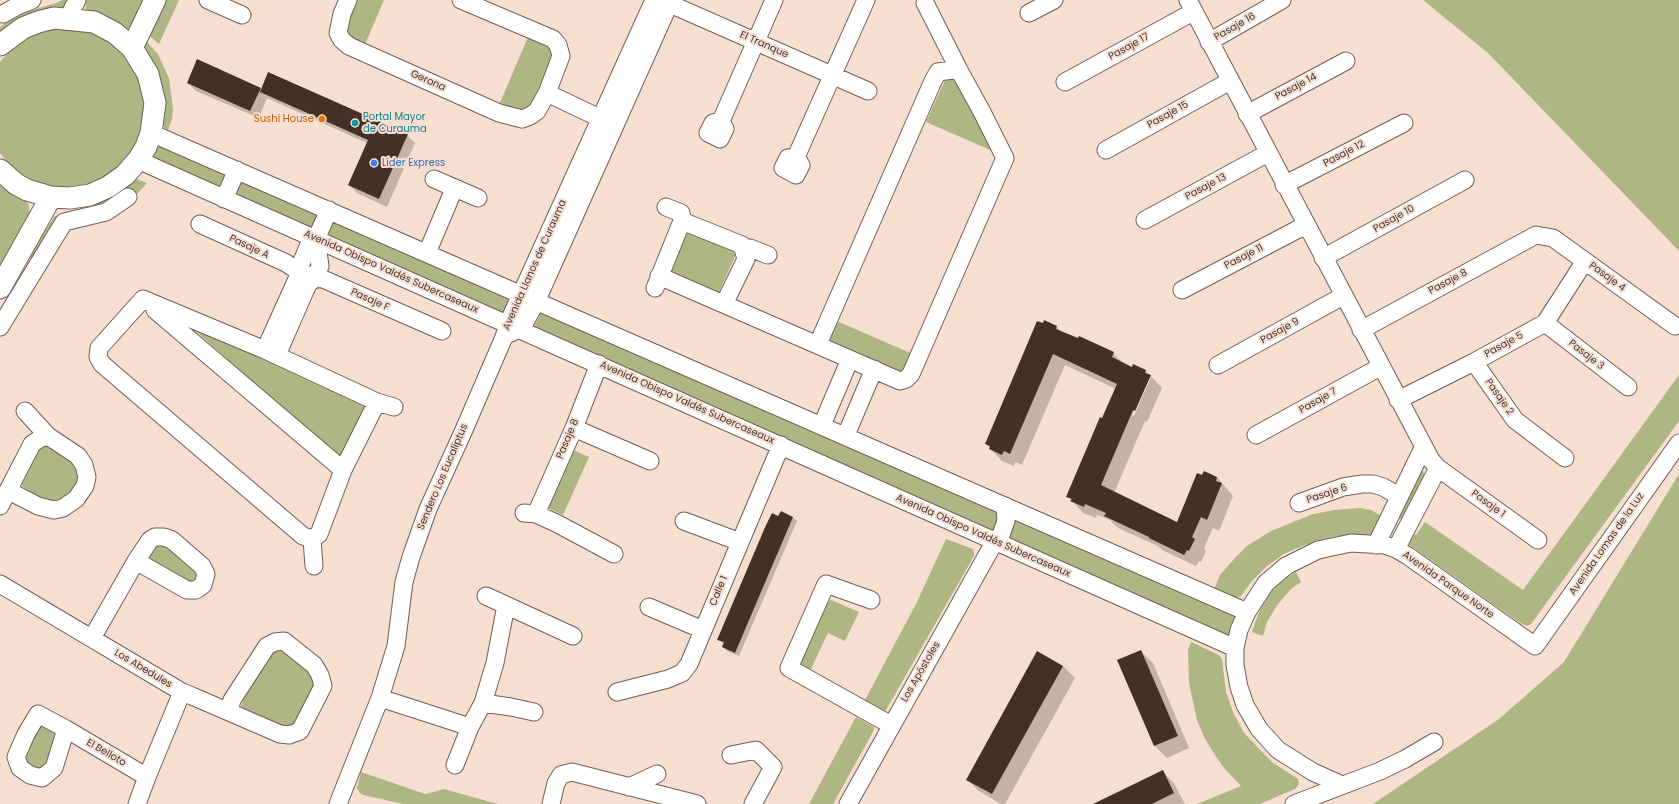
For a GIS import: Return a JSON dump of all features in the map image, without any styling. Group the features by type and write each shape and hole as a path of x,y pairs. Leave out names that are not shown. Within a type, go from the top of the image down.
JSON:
{"street":[{"path":"3,14 32,0"},
{"path":"68,18 77,0"},
{"path":"132,48 155,0"},
{"path":"208,0 242,15"},
{"name":"Gerona","path":"348,0 342,14 338,33 342,40 349,46 499,113 522,119 530,116 536,111 547,93 561,56 558,45 553,39 461,0"},
{"path":"721,121 774,0"},
{"path":"796,157 866,0"},
{"path":"1029,13 1054,0"},
{"name":"Pasaje 16","path":"1209,42 1282,0"},
{"name":"El Tranque","path":"664,1 868,91"},
{"name":"Avenida Llanos de Curauma","path":"510,330 521,294 607,122 664,1"},
{"path":"666,207 681,213 682,221 657,282 724,304 900,381 906,378 911,374 1005,158 925,2"},
{"name":"Pasaje 1","path":"1190,6 1423,448 1438,468 1538,540"},
{"name":"Pasaje 17","path":"1066,82 1190,6"},
{"path":"0,170 16,184 27,190 51,197 70,198 90,195 108,187 119,179 138,160 152,133 155,103 148,74 132,48 115,33 94,22 68,18 54,18 23,28 3,40"},
{"name":"Pasaje 14","path":"1247,114 1346,61"},
{"path":"818,344 933,81 938,72 953,70 960,72"},
{"name":"Pasaje 15","path":"1106,150 1230,81"},
{"path":"547,93 607,122"},
{"name":"Avenida Llanos de Curauma","path":"510,330 530,314 536,302 607,122"},
{"name":"Pasaje 12","path":"1284,185 1404,123"},
{"path":"152,133 521,294 536,302 846,435 1247,612"},
{"name":"Pasaje 13","path":"1145,220 1268,154"},
{"name":"Avenida Obispo Valdés Subercaseaux","path":"138,160 314,238 510,330 599,364 1235,648"},
{"path":"224,199 237,170"},
{"path":"434,179 454,189 478,198"},
{"name":"Pasaje 10","path":"1323,258 1465,180"},
{"path":"427,253 454,189"},
{"path":"0,327 51,197"},
{"path":"0,288 26,263 64,222 106,212 128,197"},
{"path":"271,353 297,279 298,271 329,210"},
{"path":"682,221 742,245 746,259 724,304"},
{"name":"Pasaje A","path":"200,224 286,263 298,271"},
{"name":"Pasaje 11","path":"1182,290 1306,225"},
{"name":"Pasaje 4","path":"1536,235 1553,238 1676,326"},
{"name":"Pasaje 8","path":"1361,330 1536,235"},
{"path":"271,353 308,284 314,278 320,266 314,238"},
{"path":"744,250 750,248 768,255"},
{"name":"Pasaje 5","path":"1398,400 1474,362 1545,323 1585,261"},
{"name":"Pasaje F","path":"298,271 314,278 323,279 442,331"},
{"name":"Pasaje 9","path":"1218,365 1343,296"},
{"path":"143,299 271,353 377,402 394,407"},
{"path":"143,299 343,470"},
{"path":"143,299 99,348 98,357 102,364 303,536 312,539"},
{"name":"Pasaje 3","path":"1545,323 1628,387"},
{"name":"Sendero Los Eucaliptus","path":"342,803 380,698 396,646 404,582 428,509 510,330"},
{"path":"822,425 850,359"},
{"name":"Pasaje 2","path":"1474,362 1515,420 1565,458"},
{"name":"Pasaje 8","path":"599,364 574,428 530,514 556,523 614,554"},
{"name":"Pasaje 7","path":"1256,434 1380,366"},
{"path":"846,435 874,369"},
{"path":"312,539 319,534 343,470 377,402"},
{"path":"9,491 38,506 54,510 63,508 76,499 84,486 87,477 84,465 78,456 70,449 48,436 25,411"},
{"path":"574,428 650,461"},
{"path":"0,506 32,444 41,438 48,436"},
{"name":"Avenida Lomas de la Luz","path":"1535,646 1679,443"},
{"name":"Calle 1","path":"617,692 668,679 682,673 689,664 781,446"},
{"path":"1376,544 1423,448"},
{"path":"1396,549 1438,468"},
{"name":"Pasaje 6","path":"1300,503 1343,487 1362,484 1373,484 1383,487 1399,496"},
{"name":"Los Apóstoles","path":"848,804 995,541 1001,535 1006,523 1005,506"},
{"path":"684,521 740,542"},
{"path":"312,539 314,566"},
{"name":"Avenida Parque Norte","path":"1342,785 1291,759 1278,750 1259,729 1245,705 1238,687 1235,665 1235,648 1239,630 1247,612 1266,583 1286,566 1318,550 1340,544 1362,543 1384,545 1396,549 1415,561 1535,646"},
{"path":"92,638 136,561"},
{"name":"Los Abedules","path":"0,584 182,692 137,804"},
{"path":"871,600 826,584 789,668 891,725"},
{"path":"486,596 573,636"},
{"path":"455,765 470,727 483,703 495,663 506,605"},
{"path":"649,607 703,630"},
{"path":"182,692 280,734 289,735 300,731 323,686 320,675 314,665 284,641 275,642 266,646 232,700 229,712"},
{"path":"380,698 470,727"},
{"path":"483,703 534,712"},
{"name":"El Belloto","path":"66,729 147,777"},
{"path":"1294,804 1380,771 1405,759 1434,742"},
{"path":"731,755 756,750 773,767 753,804"},
{"path":"551,804 556,784 562,775 572,772 697,804"},
{"path":"629,787 657,774"}],"green space":[{"path":"62,0 70,0 63,10 1,32 0,27 4,24 4,22 12,17 57,3"},
{"path":"85,0 146,0 136,21 127,29 86,9"},
{"path":"166,0 179,0 159,44 150,36"},
{"path":"355,0 384,0 364,47 346,38 342,27"},
{"path":"1423,0 1679,0 1679,251 1488,53"},
{"path":"70,28 91,32 110,42 126,56 138,77 144,100 142,125 138,139 131,152 119,166 104,177 87,184 69,187 50,186 35,182 21,175 0,153 0,62 11,49 28,36 48,29"},
{"path":"528,37 548,47 551,52 551,59 550,65 530,107 526,110 518,111 499,105"},
{"path":"147,42 158,54 169,78 173,110 172,119 168,130 162,126 143,52"},
{"path":"946,78 954,78 995,152 926,122"},
{"path":"156,142 229,175 223,191 150,158"},
{"path":"134,178 147,183 138,193 131,197 125,189 114,198 112,203 63,219 33,259 28,258 55,216 105,201"},
{"path":"240,180 319,214 313,229 233,195"},
{"path":"0,185 28,203 30,214 0,267"},
{"path":"330,220 512,299 505,314 325,235"},
{"path":"687,232 737,252 718,294 667,270"},
{"path":"541,313 1235,617 1228,635 534,327"},
{"path":"832,319 915,355 903,376 828,346"},
{"path":"189,325 366,407 340,459"},
{"path":"1679,375 1679,421 1531,624 1527,626 1520,623 1408,544 1411,533 1416,535 1425,522 1523,590"},
{"path":"51,444 75,461 80,475 70,495 58,503 45,502 22,486 20,477 39,446"},
{"path":"569,448 589,457 563,515 543,506"},
{"path":"1421,468 1427,478 1404,521 1397,517"},
{"path":"1679,474 1679,804 1373,804 1499,719 1564,662"},
{"path":"1360,508 1371,510 1383,517 1371,535 1358,534 1319,540 1284,554 1267,566 1252,581 1241,596 1236,598 1214,589 1220,575 1235,558 1247,546 1271,531 1313,514"},
{"path":"946,539 973,549 974,556 886,710 884,711 865,700 916,604"},
{"path":"153,542 166,542 195,568 199,576 192,586 148,562 147,551"},
{"path":"1296,572 1301,582 1291,589 1278,604 1267,622 1263,636 1252,632 1259,612 1271,592 1283,580"},
{"path":"831,600 859,612 845,641 828,633 809,673 801,669 800,664 828,602"},
{"path":"1191,642 1219,655 1222,659 1226,692 1233,712 1244,733 1272,762 1298,779 1299,784 1295,789 1260,804 1197,804 1241,786 1224,768 1215,755 1205,739 1197,720 1189,683 1188,650"},
{"path":"282,649 313,673 314,688 298,726 289,729 241,707 245,696 271,651"},
{"path":"856,717 874,727 874,730 833,804 809,804"},
{"path":"47,725 57,737 49,761 37,770 25,764 22,757 36,727"},
{"path":"361,772 425,794 444,789 498,804 403,804 363,795 357,788"}],"building":[{"path":"197,59 261,88 250,111 187,83"},
{"name":"Portal Mayor de Curauma","path":"268,72 408,134 379,199 348,185 368,140 260,92"},
{"path":"1044,320 1057,326 1056,329 1078,338 1079,336 1114,352 1112,357 1132,367 1133,364 1146,370 1145,373 1151,375 1135,411 1133,410 1101,485 1177,522 1197,473 1202,475 1204,471 1217,477 1216,481 1222,483 1207,520 1201,517 1192,537 1195,539 1189,551 1187,550 1184,555 1104,516 1106,513 1085,504 1084,507 1070,501 1072,499 1066,497 1100,417 1102,418 1117,384 1053,354 1010,454 1004,451 1002,455 989,449 990,446 985,444 1037,321 1043,323"},
{"path":"781,511 793,517 735,653 722,647 724,642 717,640 766,525 772,513 778,516"},
{"path":"1141,650 1178,736 1154,746 1117,660"},
{"path":"1037,651 1063,666 992,794 966,780"},
{"path":"1163,770 1174,793 1152,804 1093,804"}],"place":[{"name":"Sushi House","path":"322,119"},
{"name":"Portal Mayor de Curauma","path":"355,123"},
{"name":"Líder Express","path":"374,163"}]}
